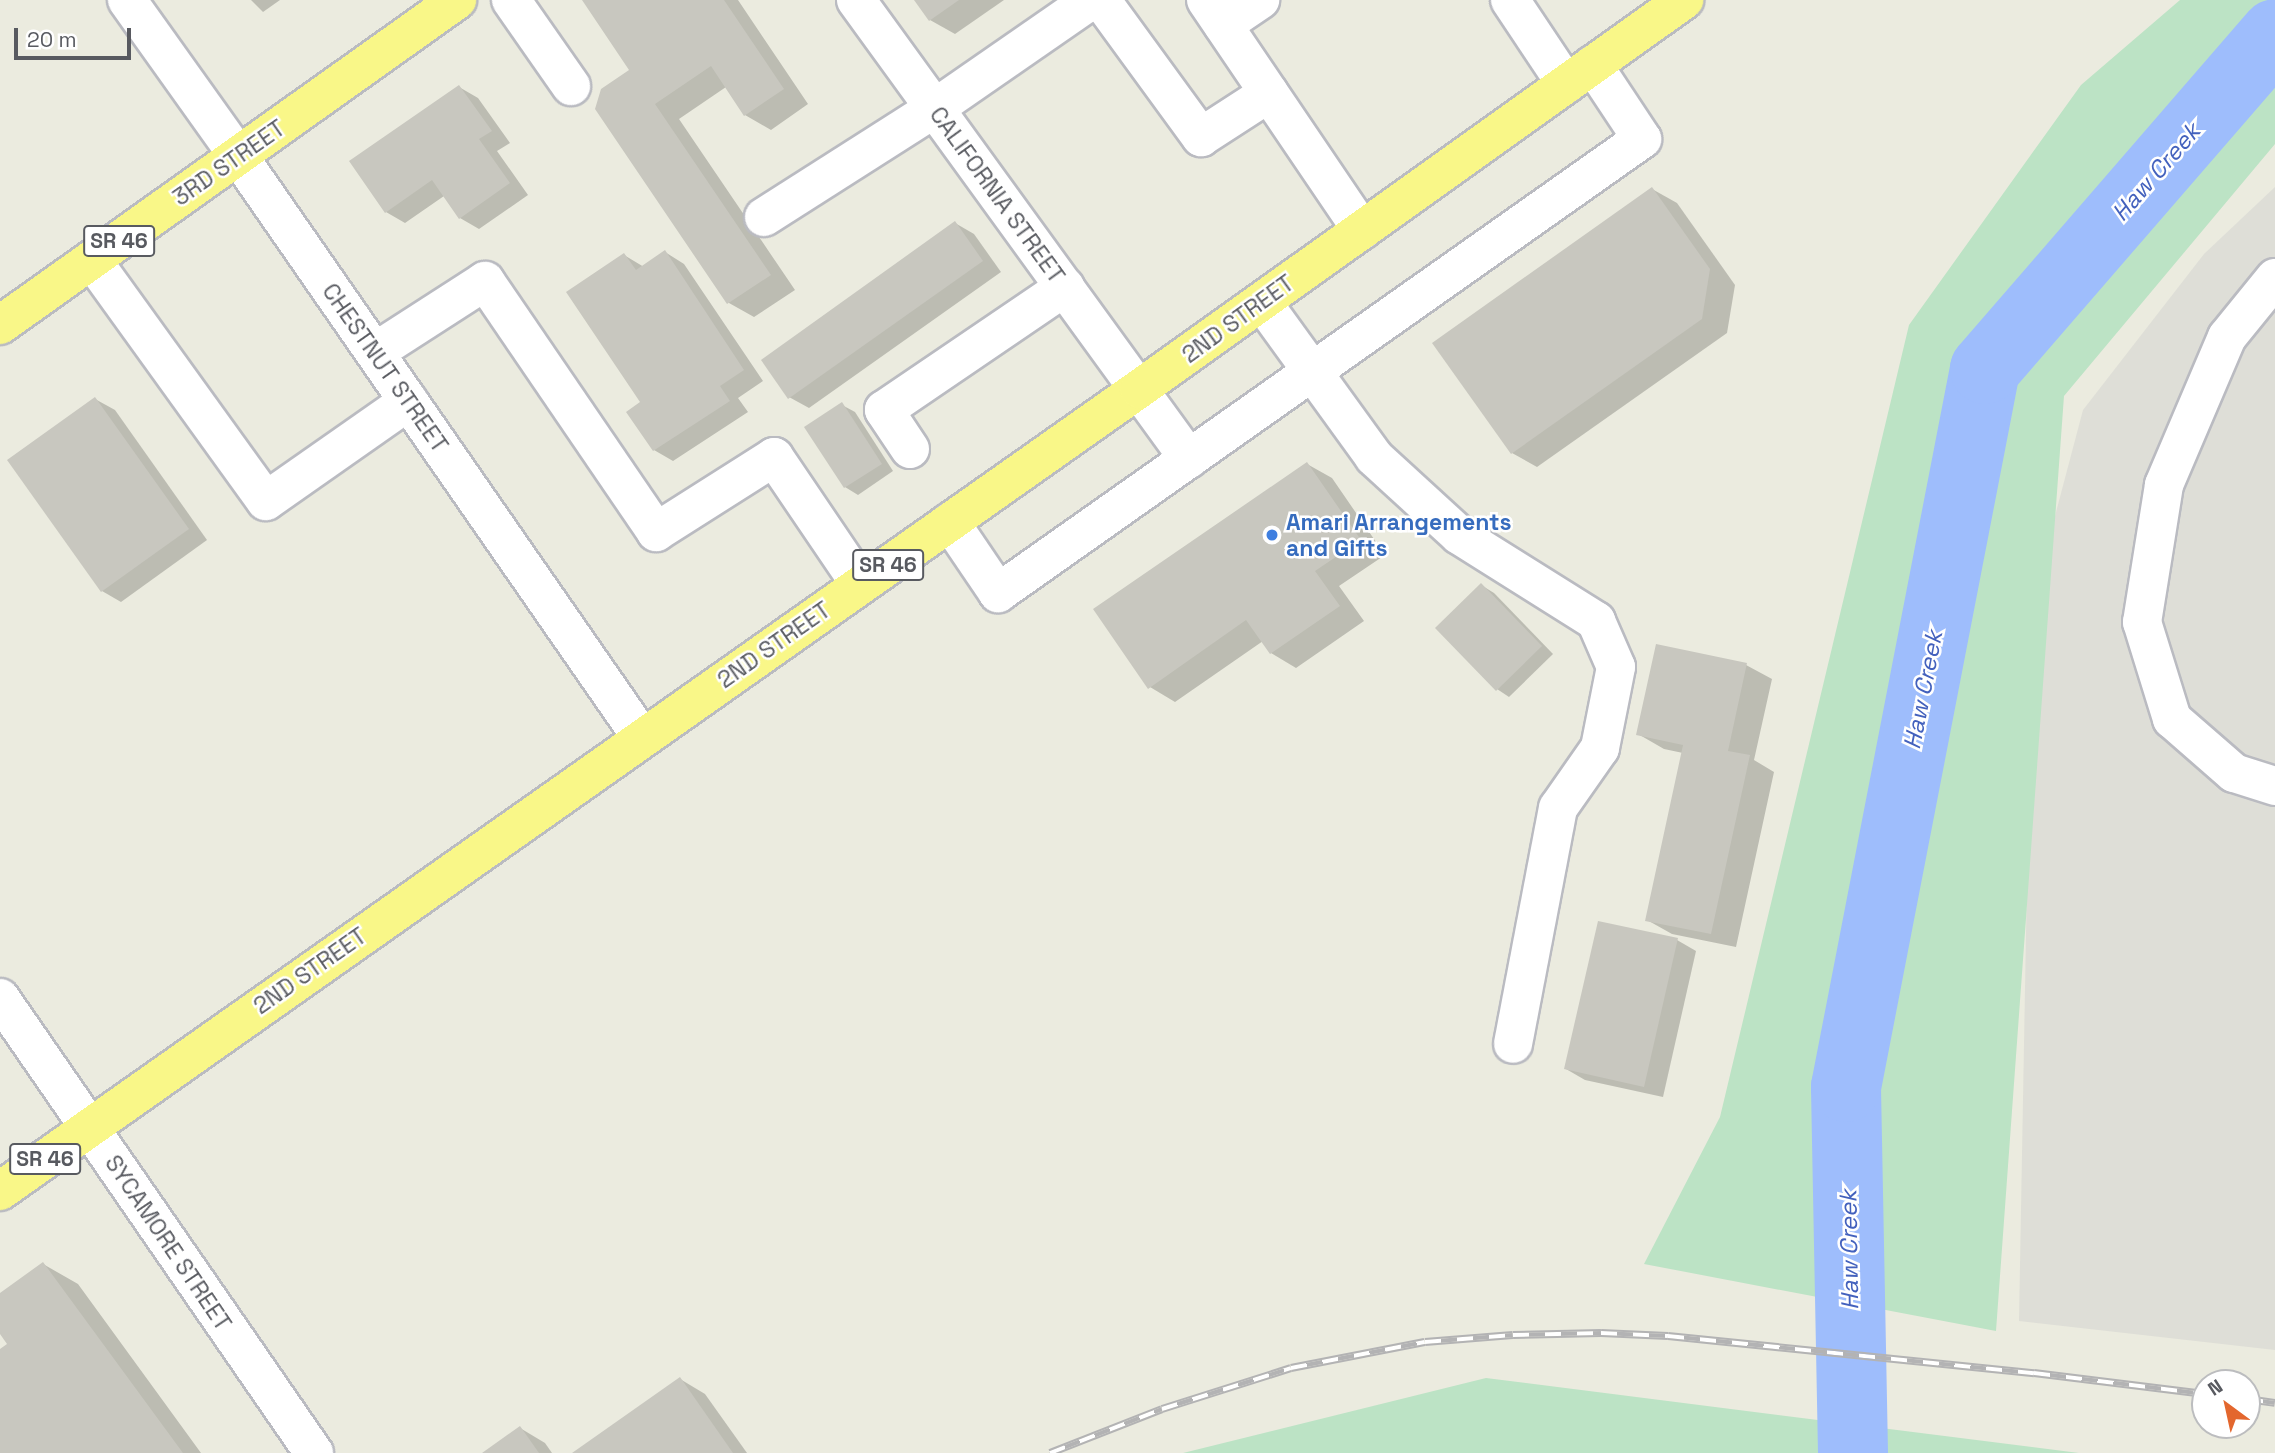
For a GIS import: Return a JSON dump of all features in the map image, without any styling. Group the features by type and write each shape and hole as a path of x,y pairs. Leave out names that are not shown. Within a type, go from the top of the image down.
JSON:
{"highway":[{"name":"2ND STREET","path":"0,1191 1139,389 1684,0"},
{"name":"3RD STREET","path":"0,325 455,1"}],"street":[{"name":"CHESTNUT STREET","path":"127,0 642,738"},
{"path":"511,0 571,86"},
{"name":"CALIFORNIA STREET","path":"856,0 1189,458"},
{"path":"764,217 935,108 1091,0"},
{"path":"1101,0 1201,137 1269,93"},
{"path":"1260,0 1214,13 1362,230"},
{"path":"950,522 998,593 1642,139 1510,0"},
{"path":"92,260 266,501 409,401"},
{"path":"2275,278 2227,337 2164,485 2142,622 2172,719 2234,773 2275,786"},
{"path":"375,352 485,281 656,531 774,457 860,584"},
{"path":"910,450 884,410 1065,287"},
{"path":"1262,302 1314,370 1374,457 1460,534 1596,621 1616,667 1600,748 1559,808 1513,1044"},
{"name":"SYCAMORE STREET","path":"0,998 89,1126 130,1191 314,1453"}],"shaded area":[{"path":"2275,187 2275,1350 2019,1321 2032,603 2083,410 2204,254"}],"green space":[{"path":"2180,0 2275,0 2275,144 2064,396 1996,1331 1644,1264 1720,1117 1909,325 2081,85"},
{"path":"1486,1378 2079,1453 1183,1453"}],"building":[{"path":"582,0 724,0 784,89 744,116 711,66 655,104 771,275 727,304 595,109 601,89 629,70"},
{"path":"914,0 959,0 929,21"},
{"path":"459,85 492,131 479,139 510,183 459,219 432,180 385,213 349,161"},
{"path":"1652,187 1710,269 1702,319 1511,454 1432,343"},
{"path":"955,221 983,261 788,399 761,360"},
{"path":"665,250 744,370 720,386 730,401 653,451 626,412 640,402 566,292 624,253 636,270"},
{"path":"95,397 189,529 101,592 7,460"},
{"path":"842,402 882,464 844,488 804,427"},
{"path":"1307,462 1361,540 1315,571 1340,606 1270,654 1246,620 1148,689 1093,609"},
{"path":"1481,583 1542,646 1496,691 1435,628"},
{"path":"1656,644 1747,663 1728,751 1750,755 1711,934 1645,921 1683,745 1636,735"},
{"path":"1598,921 1678,938 1644,1087 1564,1069"},
{"path":"43,1262 183,1453 0,1453 0,1349 7,1344 0,1334 0,1293"},
{"path":"680,1377 733,1453 572,1453"},
{"path":"520,1426 539,1453 482,1453"}],"waterway":[{"name":"Haw Creek","path":"1853,1453 1846,1087 1985,369 2275,34"}],"railway":[{"path":"1050,1453 1162,1409 1291,1368 1425,1342 1513,1335 1601,1333 1668,1336 2034,1373 2191,1392"},
{"path":"2261,1401 2275,1403"}],"place":[{"name":"Amari Arrangements and Gifts","path":"1272,535"}]}
